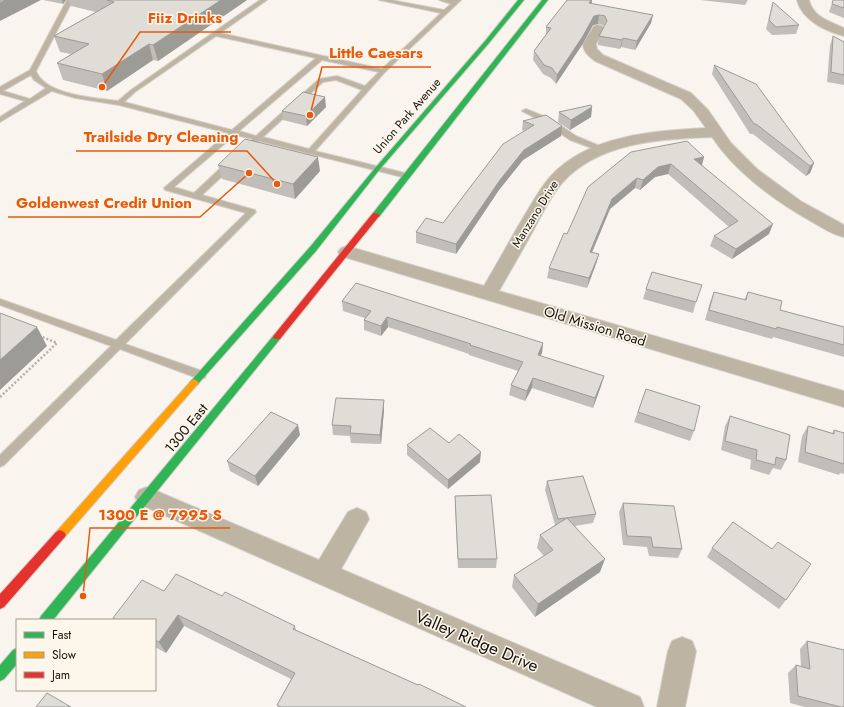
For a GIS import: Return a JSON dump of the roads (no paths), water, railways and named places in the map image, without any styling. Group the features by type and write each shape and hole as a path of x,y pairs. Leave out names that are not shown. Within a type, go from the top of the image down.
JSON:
{"main road":[{"name":"Union Park Avenue","path":"313,249 378,168 487,42 521,0"},
{"path":"347,252 541,2"},
{"name":"1300 East","path":"0,603 313,249"},
{"name":"1300 East","path":"46,619 347,252"},
{"path":"0,675 16,655"}],"street":[{"path":"803,0 806,12 812,17 844,32"},
{"path":"598,29 589,43 589,48 592,53 599,58 686,96 694,102 725,145 762,182 819,219 844,232"},
{"name":"Manzano Drive","path":"488,294 543,198 558,178 578,162 603,149 637,139 676,134 717,132"},
{"name":"Old Mission Road","path":"347,252 844,399"},
{"name":"Valley Ridge Drive","path":"147,497 630,707"},
{"path":"324,574 357,519"},
{"path":"671,707 682,651"}],"lane":[{"path":"0,91 34,71 70,0"},
{"path":"118,103 264,0"},
{"path":"382,0 445,12"},
{"path":"442,0 457,1"},
{"path":"310,152 383,71 457,1"},
{"path":"214,34 383,71"},
{"path":"0,462 252,212 168,188 321,57"},
{"path":"34,71 36,79 50,89 81,98 118,103 406,176"},
{"path":"248,147 321,80 338,78 366,89"},
{"path":"0,120 50,89"},
{"path":"0,91 31,101"},
{"path":"526,111 548,121 573,138 603,149"},
{"path":"196,196 235,160"},
{"path":"0,302 201,375"}],"place":[{"name":"Fiiz Drinks","path":"102,87"},
{"name":"Little Caesars","path":"310,115"},
{"name":"Goldenwest Credit Union","path":"249,173"},
{"name":"Trailside Dry Cleaning","path":"277,184"},
{"name":"1300 E @ 7995 S","path":"83,596"}]}
